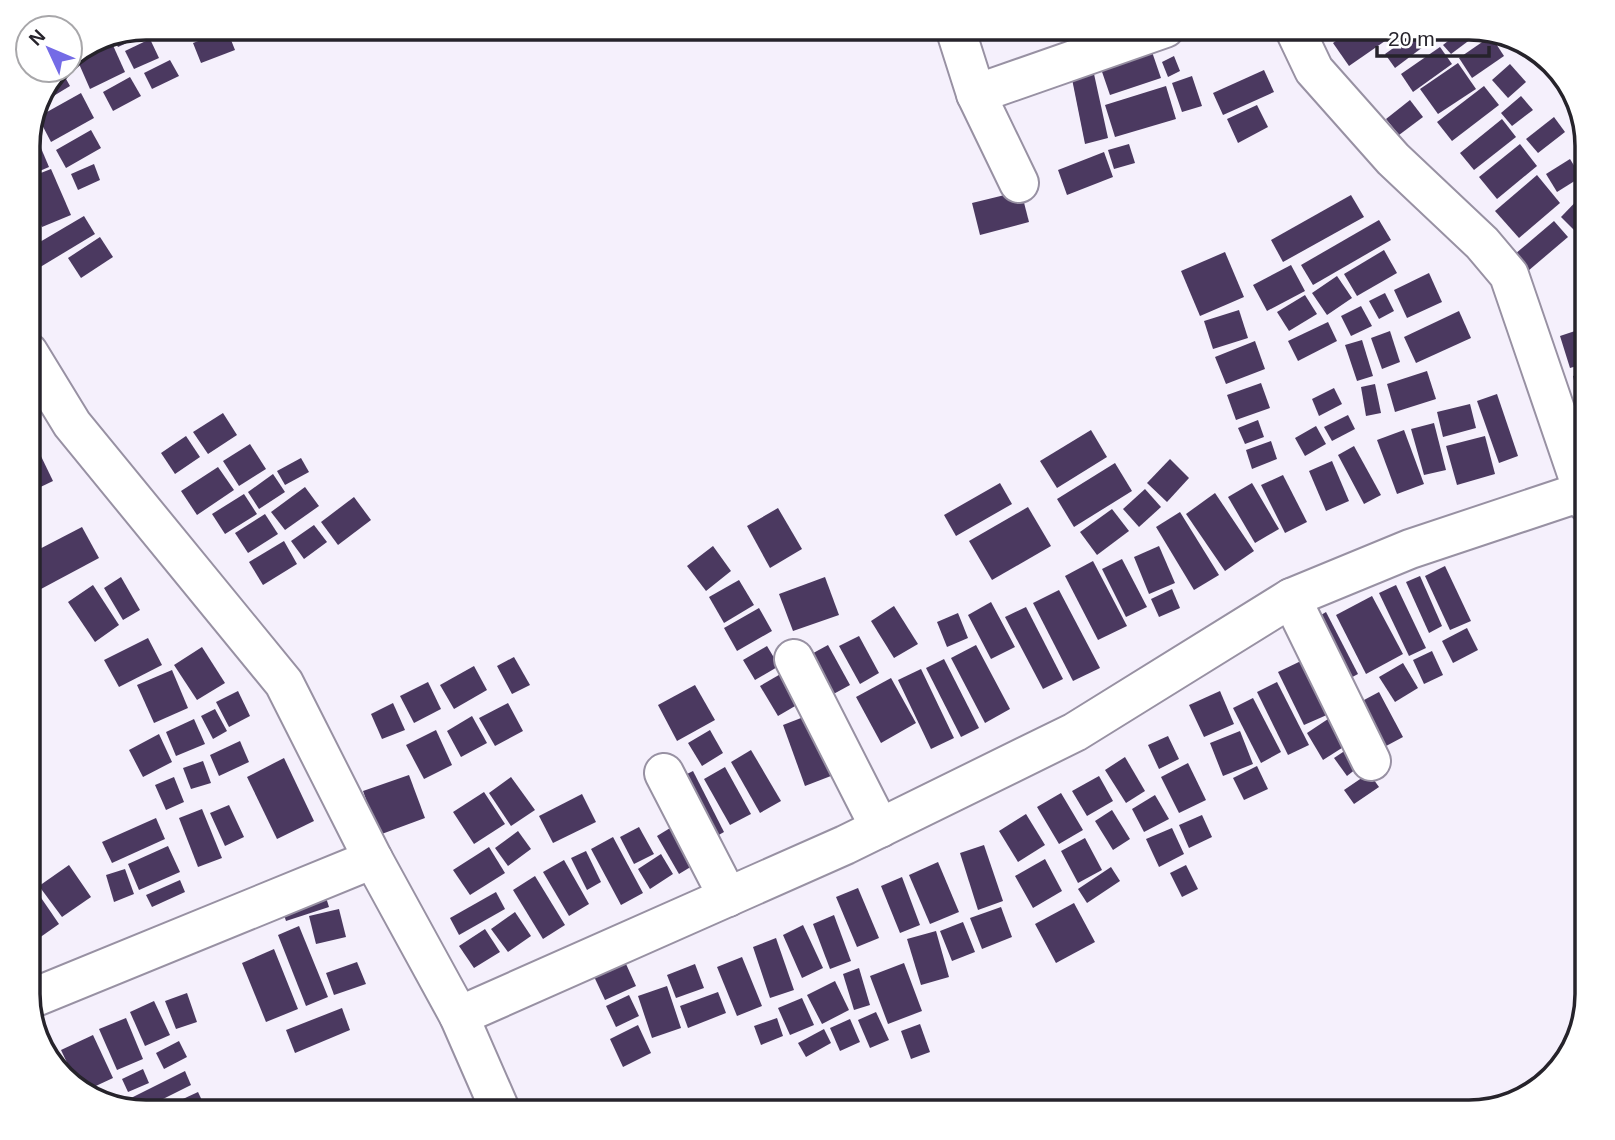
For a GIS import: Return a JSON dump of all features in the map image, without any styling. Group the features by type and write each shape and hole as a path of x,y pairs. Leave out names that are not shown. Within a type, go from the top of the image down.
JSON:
{"street":[{"path":"959,40 976,94 1019,183"},
{"path":"976,94 1131,40"},
{"path":"1300,40 1314,70 1392,159 1482,243 1508,275 1575,464"},
{"path":"40,372 72,424 284,683 373,859 459,1016 495,1100"},
{"path":"459,1016 880,828 1075,732 1291,598 1410,548 1575,498"},
{"path":"1291,598 1371,761"},
{"path":"794,659 880,828"},
{"path":"664,773 728,897"},
{"path":"40,995 373,859"}],"building":[{"path":"150,40 159,58 134,69 125,51"},
{"path":"201,40 231,40 235,50 201,63 193,43"},
{"path":"1337,40 1386,40 1349,66 1333,43"},
{"path":"1405,40 1418,40 1423,47 1395,68 1385,54"},
{"path":"1449,40 1470,40 1451,54 1443,45"},
{"path":"1483,41 1496,44 1504,56 1472,78 1459,58"},
{"path":"113,46 125,72 90,89 84,75 84,60"},
{"path":"1440,47 1452,64 1413,92 1401,74"},
{"path":"1151,49 1161,78 1110,95 1100,66"},
{"path":"1174,56 1180,71 1168,77 1162,62"},
{"path":"170,60 179,76 152,89 144,73"},
{"path":"1458,63 1476,89 1438,114 1420,89"},
{"path":"1510,64 1526,82 1508,98 1492,80"},
{"path":"1264,70 1274,92 1223,115 1213,93"},
{"path":"1094,74 1108,138 1085,144 1072,79"},
{"path":"1192,76 1202,106 1182,112 1172,83"},
{"path":"130,77 141,96 113,111 103,92"},
{"path":"60,84 70,86 53,96"},
{"path":"1166,86 1176,119 1115,137 1105,105"},
{"path":"1484,86 1499,105 1452,141 1437,122"},
{"path":"81,93 94,118 51,142 42,125 46,113"},
{"path":"1521,96 1533,110 1512,126 1501,113"},
{"path":"1410,100 1423,117 1399,135 1386,119"},
{"path":"1257,105 1268,127 1238,143 1227,119"},
{"path":"1554,117 1565,132 1538,153 1526,139"},
{"path":"1502,119 1516,137 1474,170 1460,153"},
{"path":"91,130 101,148 66,168 56,150"},
{"path":"1129,144 1135,163 1114,169 1108,150"},
{"path":"1520,144 1537,166 1497,199 1479,177"},
{"path":"40,146 49,167 40,171"},
{"path":"1104,152 1113,177 1067,195 1058,170"},
{"path":"1570,159 1575,167 1575,181 1557,192 1546,174"},
{"path":"94,164 100,180 78,190 71,174"},
{"path":"51,169 71,215 42,227 40,222 40,173"},
{"path":"1537,175 1560,203 1519,238 1495,211"},
{"path":"1021,191 1029,222 980,235 972,203"},
{"path":"1351,195 1364,217 1283,262 1271,240"},
{"path":"1575,202 1575,231 1561,217"},
{"path":"84,216 95,234 40,267 40,242"},
{"path":"1379,220 1391,240 1313,285 1301,265"},
{"path":"1554,221 1568,237 1528,271 1515,254"},
{"path":"100,237 113,257 81,278 68,258"},
{"path":"1384,250 1397,273 1357,296 1344,274"},
{"path":"1225,252 1244,297 1200,316 1181,271"},
{"path":"1291,265 1305,291 1267,311 1253,285"},
{"path":"1429,273 1442,302 1407,318 1394,290"},
{"path":"1337,276 1352,298 1327,315 1312,293"},
{"path":"1385,293 1394,311 1379,319 1369,301"},
{"path":"1305,295 1317,314 1289,331 1277,312"},
{"path":"1361,306 1372,326 1351,336 1341,316"},
{"path":"1239,310 1248,338 1213,349 1204,321"},
{"path":"1459,311 1471,338 1416,363 1404,337"},
{"path":"1328,322 1337,341 1298,361 1288,341"},
{"path":"1390,331 1400,362 1382,369 1371,338"},
{"path":"1575,331 1575,367 1570,368 1560,336"},
{"path":"1362,340 1373,376 1357,381 1345,345"},
{"path":"1255,341 1265,369 1226,384 1215,357"},
{"path":"1427,371 1436,399 1395,412 1387,384"},
{"path":"1261,383 1270,408 1236,420 1227,395"},
{"path":"1375,384 1381,413 1366,416 1361,387"},
{"path":"1334,388 1342,404 1319,416 1312,399"},
{"path":"1497,394 1518,456 1499,463 1477,401"},
{"path":"1470,404 1476,428 1443,437 1437,412"},
{"path":"223,413 237,435 208,454 193,432"},
{"path":"1348,415 1355,429 1332,441 1324,427"},
{"path":"1258,420 1264,437 1245,444 1238,428"},
{"path":"1434,423 1446,470 1424,475 1411,429"},
{"path":"1316,426 1326,444 1305,456 1295,438"},
{"path":"1091,430 1107,457 1057,488 1040,461"},
{"path":"1404,430 1424,484 1397,494 1377,440"},
{"path":"186,436 200,457 175,474 161,453"},
{"path":"1485,436 1495,474 1457,485 1446,446"},
{"path":"1271,441 1277,459 1252,469 1246,450"},
{"path":"250,444 266,469 239,486 223,461"},
{"path":"1354,446 1381,495 1364,504 1338,455"},
{"path":"40,454 53,481 40,487"},
{"path":"301,458 309,472 285,485 277,471"},
{"path":"1170,459 1189,478 1167,502 1147,483"},
{"path":"1332,461 1349,501 1326,511 1309,471"},
{"path":"1115,463 1132,491 1074,527 1057,499"},
{"path":"218,467 234,490 197,515 181,491"},
{"path":"273,474 285,492 259,509 248,492"},
{"path":"1283,475 1307,522 1285,533 1261,485"},
{"path":"1000,483 1012,504 956,536 944,515"},
{"path":"1252,483 1279,529 1255,543 1228,497"},
{"path":"305,487 319,506 285,530 271,512"},
{"path":"1145,489 1161,507 1139,527 1123,509"},
{"path":"1215,493 1254,551 1225,571 1186,514"},
{"path":"244,494 257,514 225,534 212,514"},
{"path":"354,497 371,520 338,545 321,522"},
{"path":"1028,507 1051,546 992,580 969,541"},
{"path":"778,508 802,549 770,568 747,526"},
{"path":"1112,509 1129,531 1097,555 1080,532"},
{"path":"1180,512 1219,575 1194,590 1156,527"},
{"path":"265,514 278,534 248,553 235,533"},
{"path":"314,525 327,542 304,559 291,541"},
{"path":"82,527 99,558 41,589 40,549"},
{"path":"284,541 297,564 263,585 249,562"},
{"path":"713,546 731,571 706,591 687,566"},
{"path":"1159,546 1175,583 1149,594 1134,557"},
{"path":"1122,559 1147,607 1126,617 1102,569"},
{"path":"1093,561 1127,626 1098,640 1065,576"},
{"path":"1445,566 1471,621 1450,630 1425,576"},
{"path":"1420,576 1442,626 1429,633 1406,582"},
{"path":"121,577 140,610 123,620 104,588"},
{"path":"825,577 839,615 793,631 779,594"},
{"path":"739,580 754,605 724,623 709,597"},
{"path":"93,585 119,625 95,642 68,602"},
{"path":"1396,585 1426,648 1409,656 1379,593"},
{"path":"1172,589 1180,608 1159,617 1151,599"},
{"path":"1059,590 1100,668 1073,681 1033,603"},
{"path":"1372,596 1403,654 1366,674 1336,615"},
{"path":"991,602 1015,647 991,659 968,615"},
{"path":"894,606 918,644 894,658 871,621"},
{"path":"1026,607 1063,679 1043,689 1005,617"},
{"path":"759,608 772,631 737,651 724,628"},
{"path":"1326,612 1358,674 1343,682 1311,621"},
{"path":"958,613 968,638 947,647 937,622"},
{"path":"1467,628 1478,650 1453,663 1442,641"},
{"path":"859,636 879,673 860,684 839,646"},
{"path":"148,638 162,665 119,687 104,660"},
{"path":"828,645 850,685 828,697 806,657"},
{"path":"976,645 1010,709 985,723 951,658"},
{"path":"767,646 779,666 755,680 743,660"},
{"path":"202,647 225,683 197,700 174,665"},
{"path":"1432,651 1443,675 1424,684 1413,660"},
{"path":"514,657 530,685 512,694 497,666"},
{"path":"944,659 979,728 961,737 926,668"},
{"path":"1303,660 1329,714 1304,725 1278,672"},
{"path":"1403,663 1418,688 1395,702 1379,677"},
{"path":"474,666 487,690 454,709 440,685"},
{"path":"921,669 954,738 931,749 898,680"},
{"path":"172,670 188,708 154,723 137,685"},
{"path":"784,672 802,702 778,716 760,686"},
{"path":"891,678 916,723 881,743 856,697"},
{"path":"428,682 441,709 414,723 400,696"},
{"path":"1277,682 1309,745 1288,755 1257,692"},
{"path":"695,685 715,720 677,741 658,705"},
{"path":"238,691 250,716 229,727 216,702"},
{"path":"1220,691 1234,724 1204,737 1189,705"},
{"path":"1379,692 1403,737 1373,753 1349,708"},
{"path":"1253,698 1281,752 1261,763 1233,708"},
{"path":"393,703 405,730 382,739 371,714"},
{"path":"508,703 523,731 495,746 479,718"},
{"path":"215,709 227,731 213,739 201,716"},
{"path":"814,713 836,774 805,786 783,725"},
{"path":"472,716 487,743 461,757 447,731"},
{"path":"194,719 205,744 176,756 166,732"},
{"path":"1328,719 1345,746 1323,760 1307,733"},
{"path":"436,730 452,765 424,779 406,745"},
{"path":"710,730 723,753 702,766 688,743"},
{"path":"1240,731 1253,764 1223,776 1210,743"},
{"path":"159,734 172,762 143,777 129,750"},
{"path":"1168,736 1179,759 1159,769 1148,745"},
{"path":"240,741 249,762 219,776 210,755"},
{"path":"1349,748 1361,765 1347,776 1334,758"},
{"path":"751,750 781,801 760,813 731,762"},
{"path":"1125,757 1145,791 1126,803 1105,770"},
{"path":"284,758 314,821 277,839 247,777"},
{"path":"203,761 211,783 191,789 183,768"},
{"path":"1188,763 1206,800 1179,813 1161,777"},
{"path":"1257,766 1268,789 1244,800 1233,778"},
{"path":"725,767 751,814 730,825 704,779"},
{"path":"693,771 724,832 708,841 677,779"},
{"path":"1369,773 1379,787 1354,804 1344,790"},
{"path":"409,775 425,818 379,835 363,791"},
{"path":"1099,776 1113,801 1087,816 1072,791"},
{"path":"174,777 184,802 166,810 155,785"},
{"path":"511,777 535,810 511,826 489,793"},
{"path":"484,792 505,824 474,844 453,812"},
{"path":"1061,793 1083,830 1059,844 1037,807"},
{"path":"582,794 596,822 553,843 539,816"},
{"path":"1155,795 1169,819 1144,832 1132,809"},
{"path":"229,805 244,837 225,846 210,813"},
{"path":"202,809 222,858 198,867 179,818"},
{"path":"1112,810 1130,839 1113,850 1095,821"},
{"path":"1026,814 1045,845 1018,862 999,831"},
{"path":"1202,815 1212,837 1189,848 1179,825"},
{"path":"156,818 165,839 112,863 102,842"},
{"path":"680,822 702,860 679,874 657,836"},
{"path":"639,827 654,854 634,864 620,837"},
{"path":"1172,828 1184,854 1159,867 1146,839"},
{"path":"518,831 531,849 508,866 495,848"},
{"path":"613,837 643,893 621,905 591,849"},
{"path":"1085,838 1102,870 1078,883 1061,851"},
{"path":"984,845 1003,901 978,910 960,853"},
{"path":"168,846 180,872 139,890 128,864"},
{"path":"489,847 505,873 470,895 453,870"},
{"path":"586,851 601,882 587,890 571,858"},
{"path":"661,854 673,874 650,889 638,869"},
{"path":"1045,859 1062,891 1033,908 1015,876"},
{"path":"564,860 589,904 569,916 543,872"},
{"path":"938,862 959,912 930,924 909,875"},
{"path":"69,865 91,897 62,917 40,885"},
{"path":"1186,865 1198,889 1182,897 1170,873"},
{"path":"1111,867 1120,881 1087,903 1078,889"},
{"path":"125,869 134,894 114,902 106,875"},
{"path":"535,876 565,925 543,939 513,890"},
{"path":"902,877 920,925 900,933 881,886"},
{"path":"180,880 185,892 152,907 146,895"},
{"path":"322,885 329,907 286,921 279,900"},
{"path":"858,888 879,938 857,947 836,897"},
{"path":"496,892 505,909 459,935 450,918"},
{"path":"40,896 59,924 40,937"},
{"path":"1074,903 1095,942 1056,963 1035,924"},
{"path":"1001,907 1012,937 982,949 970,918"},
{"path":"339,909 346,937 316,944 309,916"},
{"path":"515,912 531,936 508,952 491,929"},
{"path":"834,915 851,961 830,969 813,924"},
{"path":"963,922 975,952 952,961 940,931"},
{"path":"803,925 823,968 802,978 783,935"},
{"path":"299,926 328,997 306,1006 278,935"},
{"path":"485,929 500,952 474,968 459,946"},
{"path":"936,931 949,977 921,985 907,939"},
{"path":"776,938 794,990 770,998 753,947"},
{"path":"274,949 298,1009 266,1022 242,963"},
{"path":"621,953 636,986 605,1000 590,968"},
{"path":"742,957 762,1006 737,1016 717,967"},
{"path":"357,962 366,984 334,995 326,973"},
{"path":"904,963 922,1011 888,1024 870,976"},
{"path":"695,964 704,988 676,998 667,975"},
{"path":"859,968 870,1005 854,1010 843,974"},
{"path":"835,981 849,1010 822,1024 807,995"},
{"path":"667,986 681,1028 652,1038 638,996"},
{"path":"718,992 726,1013 688,1028 680,1006"},
{"path":"187,993 197,1022 176,1029 165,1001"},
{"path":"629,995 639,1016 616,1027 606,1006"},
{"path":"802,998 814,1025 790,1035 778,1008"},
{"path":"154,1001 170,1035 145,1046 130,1012"},
{"path":"342,1008 350,1030 295,1053 286,1030"},
{"path":"876,1012 889,1040 870,1048 858,1020"},
{"path":"126,1018 143,1059 117,1070 99,1029"},
{"path":"777,1018 783,1036 761,1045 754,1026"},
{"path":"850,1019 860,1042 840,1051 830,1028"},
{"path":"920,1024 930,1052 911,1059 901,1031"},
{"path":"638,1025 651,1053 623,1067 610,1039"},
{"path":"824,1029 831,1043 806,1057 798,1043"},
{"path":"93,1035 113,1078 95,1086 68,1065 61,1050"},
{"path":"179,1041 187,1057 164,1069 156,1053"},
{"path":"143,1069 149,1083 128,1092 122,1079"},
{"path":"185,1071 191,1085 161,1100 130,1098"},
{"path":"198,1092 202,1100 181,1100"}]}
